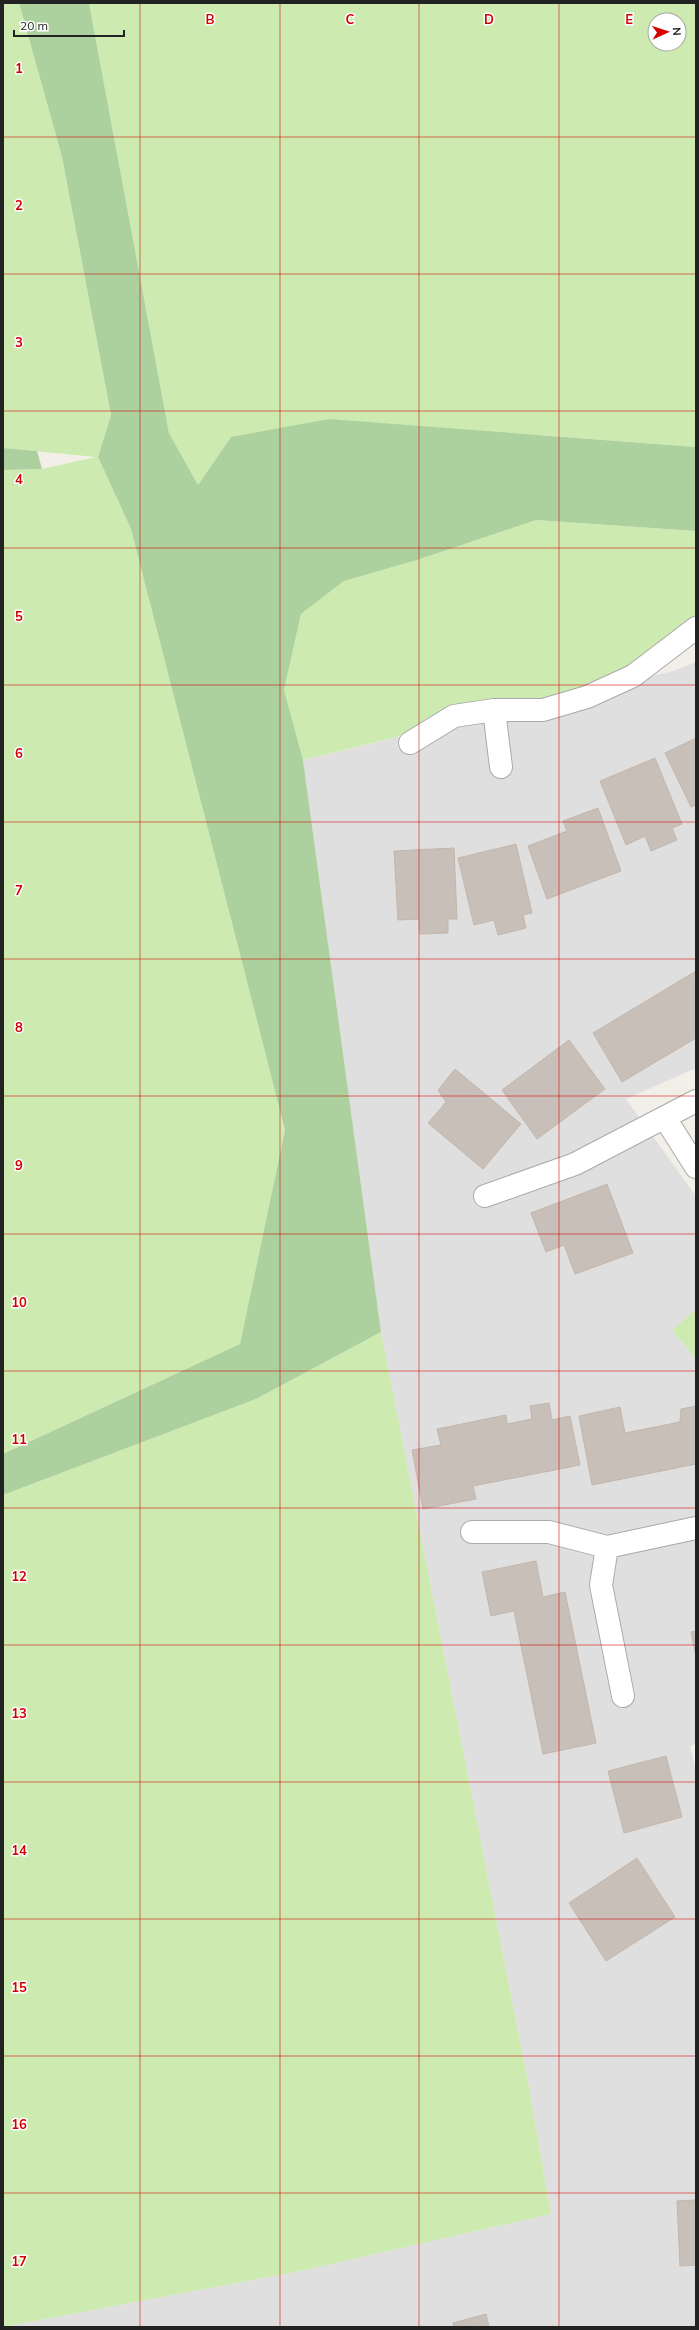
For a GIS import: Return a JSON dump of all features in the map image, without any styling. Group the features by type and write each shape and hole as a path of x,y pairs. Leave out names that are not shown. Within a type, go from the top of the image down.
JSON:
{"street":[{"path":"410,743 454,716 494,710 543,710 587,697 632,676 696,628"},
{"path":"494,710 501,767"},
{"path":"485,1196 575,1164 666,1118 696,1101"},
{"path":"666,1118 696,1168"},
{"path":"472,1532 549,1532 607,1548 696,1528"},
{"path":"607,1548 601,1585 623,1696"}],"shaded area":[{"path":"696,662 696,1068 626,1099 696,1196 696,1309 672,1330 696,1359 696,1744 690,1746 696,1771 696,2327 3,2327 305,2270 551,2214 527,2077 381,1332 303,760 673,671"}],"green space":[{"path":"3,3 19,3 62,157 111,415 98,457 131,529 285,1130 240,1344 3,1454 3,470 42,469 96,457 3,448"},
{"path":"19,3 89,3 169,433 198,485 231,437 329,419 696,447 696,531 536,520 417,560 344,581 301,614 284,690 303,760 381,1332 256,1399 3,1495 3,1454 240,1344 285,1130 131,529 98,457 111,415 62,157"},
{"path":"89,3 696,3 696,447 540,435 231,437 198,485 169,433"},
{"path":"3,448 37,451 42,469 3,470"},
{"path":"536,520 696,531 696,628 632,676 547,701 457,707 397,737 303,760 284,690 301,614 344,581 417,560"},
{"path":"696,1309 696,1359 672,1330"},
{"path":"381,1332 527,2077 551,2214 305,2270 3,2327 3,1495 256,1399"}],"building":[{"path":"696,738 696,805 691,807 665,753"},
{"path":"655,758 682,824 672,828 677,840 651,851 645,836 626,845 600,781"},
{"path":"598,808 621,871 547,899 528,846 567,831 563,821"},
{"path":"516,844 532,913 523,915 526,928 498,935 494,920 474,925 458,858"},
{"path":"454,848 457,919 448,919 448,933 420,934 419,919 398,920 394,851"},
{"path":"696,971 696,1038 622,1082 593,1033"},
{"path":"569,1040 605,1089 537,1139 502,1090"},
{"path":"455,1069 521,1124 483,1169 428,1123 446,1102 438,1090"},
{"path":"607,1184 633,1253 575,1274 564,1245 546,1252 531,1213"},
{"path":"549,1403 552,1420 570,1416 580,1465 473,1486 476,1499 423,1509 412,1450 441,1445 437,1429 506,1415 507,1424 532,1419 530,1406"},
{"path":"696,1406 696,1464 592,1485 579,1416 620,1407 625,1433 680,1422 681,1409"},
{"path":"536,1561 543,1597 565,1592 596,1743 543,1754 514,1611 491,1616 482,1572"},
{"path":"696,1631 696,1657 691,1632"},
{"path":"666,1756 682,1817 624,1833 608,1771"},
{"path":"637,1858 675,1917 606,1961 569,1903"},
{"path":"696,2200 696,2265 680,2266 677,2201"},
{"path":"486,2314 489,2327 454,2327 453,2323"}]}
